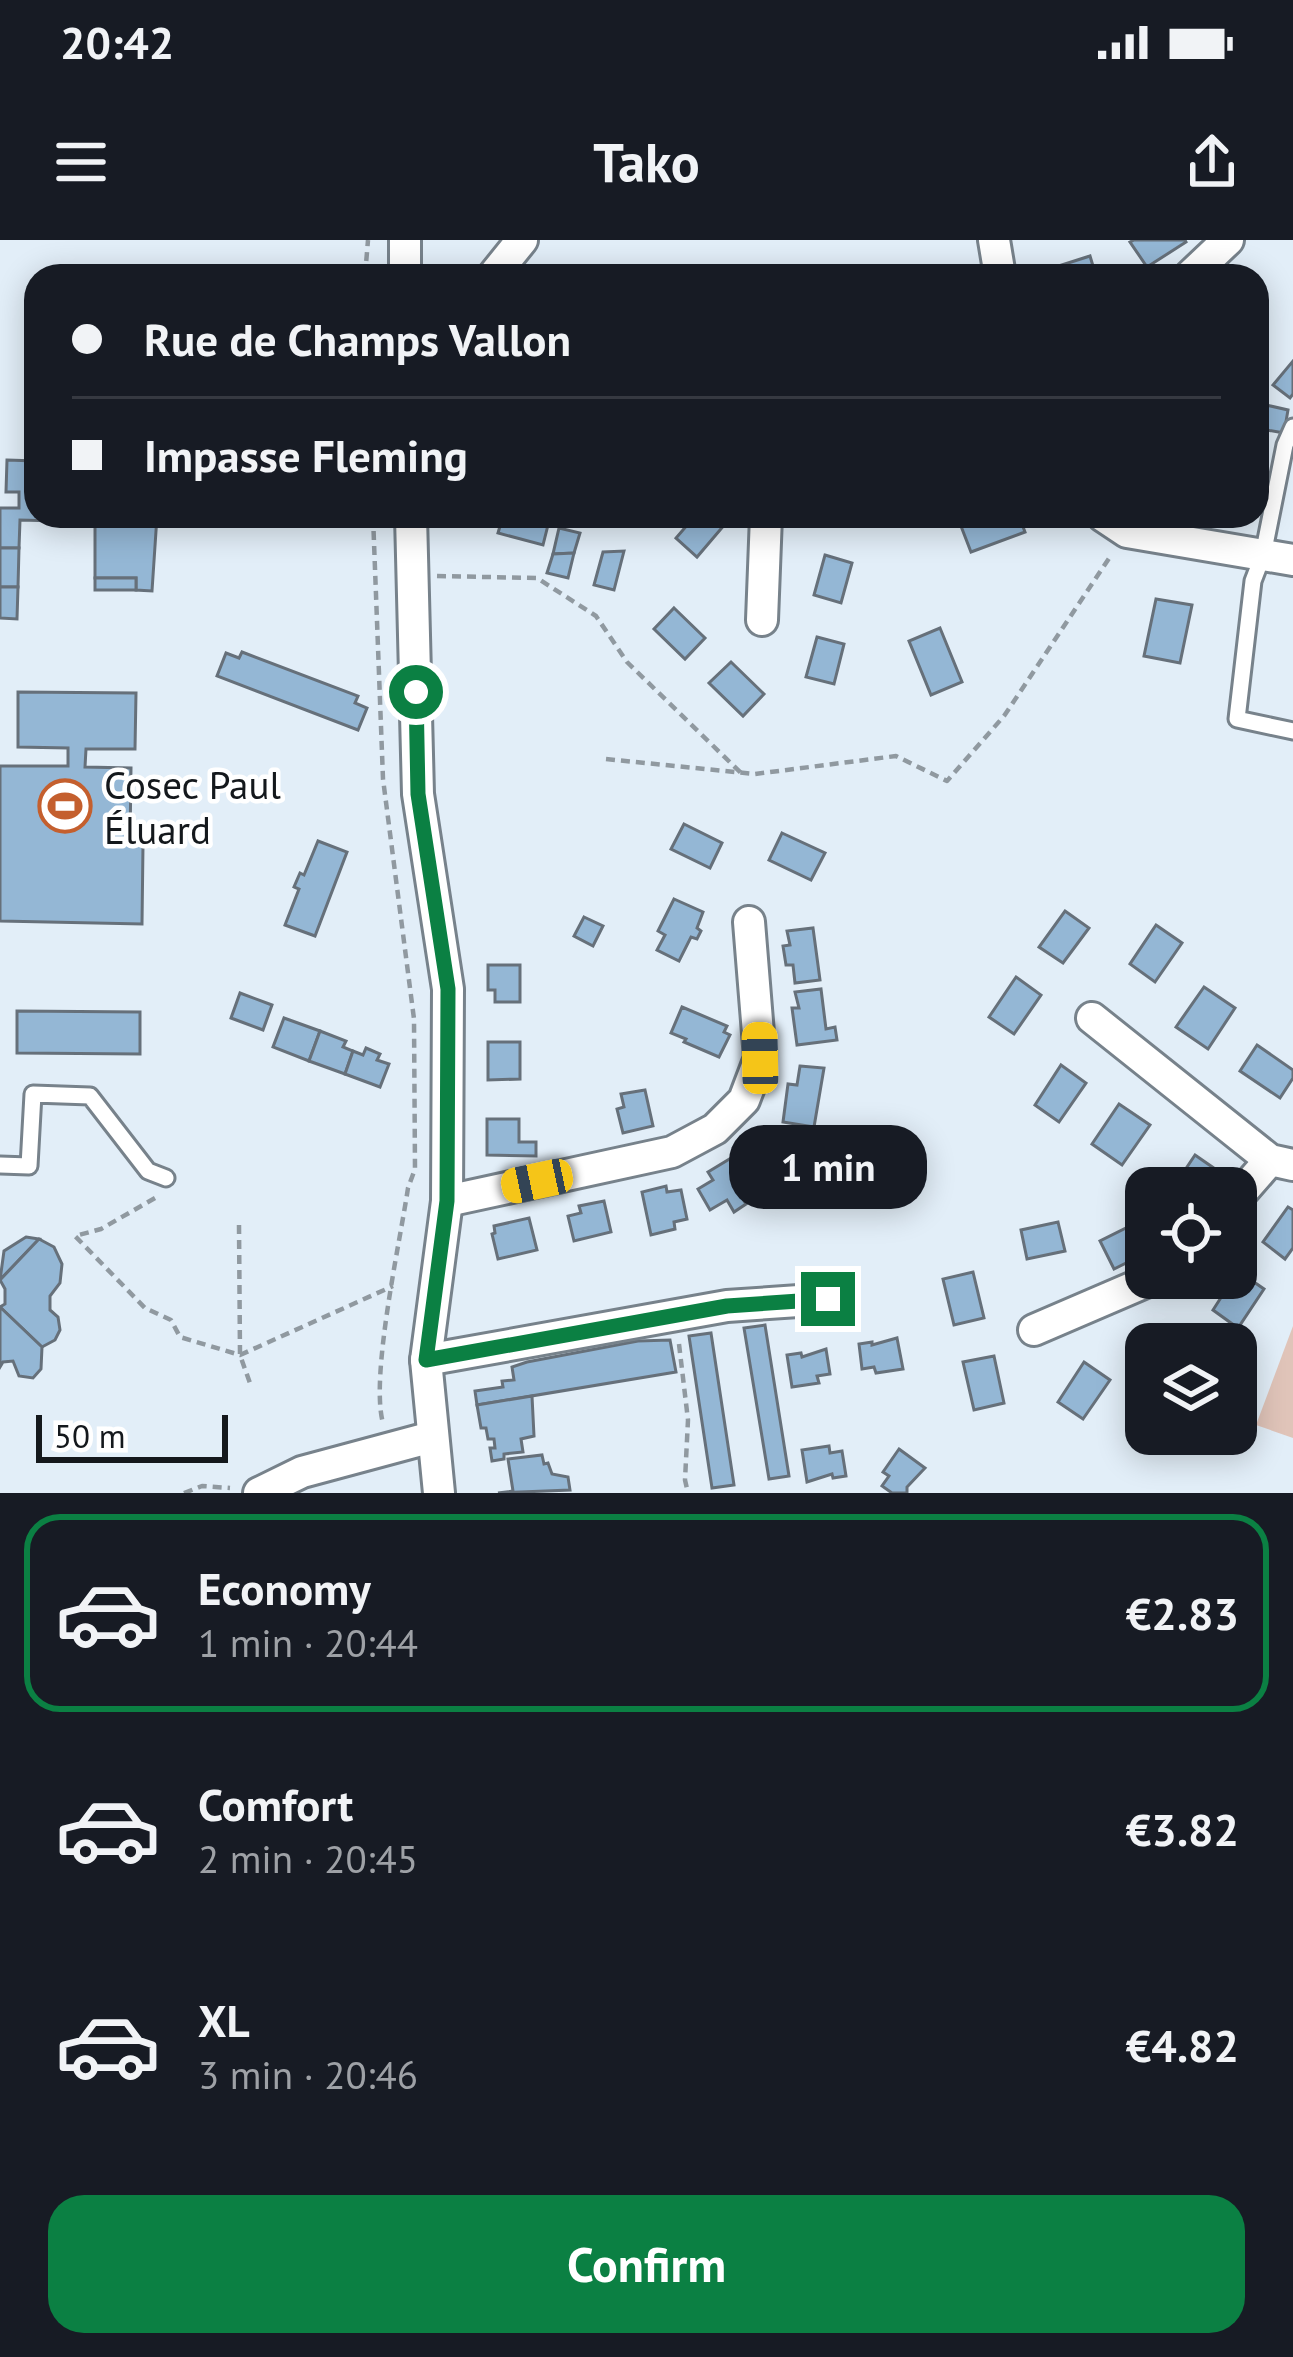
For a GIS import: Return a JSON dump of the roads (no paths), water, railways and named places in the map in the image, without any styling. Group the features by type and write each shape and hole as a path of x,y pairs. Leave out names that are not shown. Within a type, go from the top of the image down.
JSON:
{"street":[{"path":"503,264 522,240"},
{"path":"1203,264 1228,240"},
{"path":"411,528 418,794 448,989 447,1201 426,1360 439,1493"},
{"path":"762,620 766,528"},
{"path":"1134,528 1278,558"},
{"path":"447,1201 672,1152 716,1129 744,1100 760,1058 749,922"},
{"path":"1093,1018 1282,1162 1257,1182"},
{"path":"1034,1330 1125,1291"},
{"path":"426,1360 727,1306 828,1299"},
{"path":"248,1491 432,1437"}],"lane":[{"path":"1293,427 1285,445 1278,558 1253,581 1237,719 1293,731"},
{"path":"0,1165 28,1166 33,1094 90,1096 148,1171 166,1184"}],"place":[{"name":"Cosec Paul Éluard","path":"65,806"}]}
